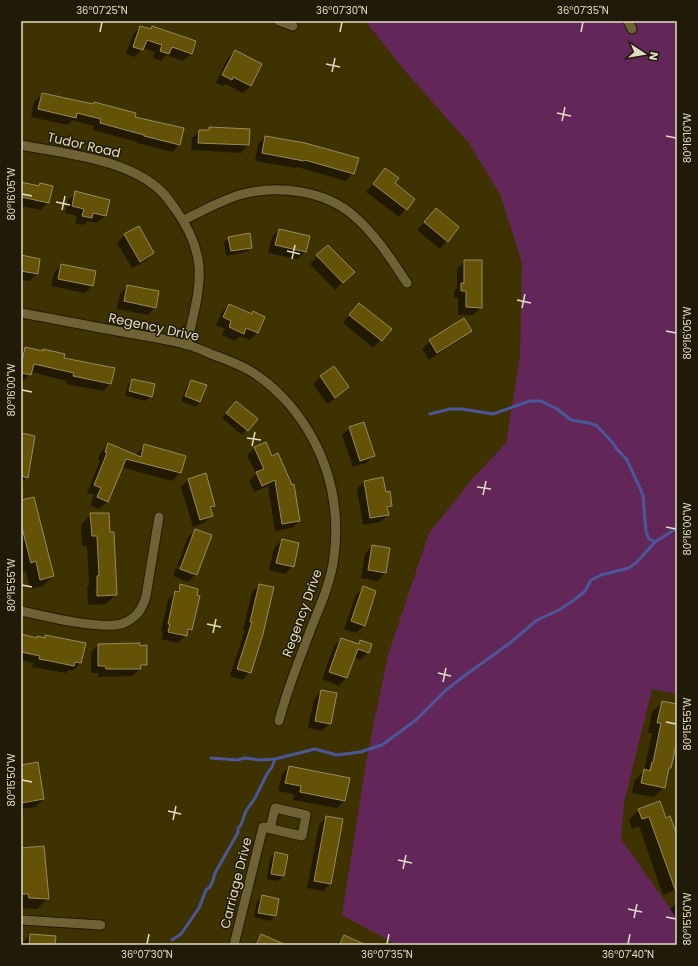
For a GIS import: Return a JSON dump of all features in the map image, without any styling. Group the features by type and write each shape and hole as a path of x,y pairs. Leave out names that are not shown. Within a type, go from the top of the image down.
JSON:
{"street":[{"path":"280,21 294,26"},
{"name":"Tudor Road","path":"21,145 112,163 138,174 163,193 184,220 196,248 199,266 196,303 187,344"},
{"path":"184,220 238,195 257,190 285,189 303,192 342,207 354,216 367,228 388,254 407,283"},
{"name":"Regency Drive","path":"21,313 187,344 235,364 251,372 267,383 281,395 309,432 325,464 332,493 336,535 334,558 330,576 318,612 291,681 279,721"},
{"path":"21,611 76,622 104,625 123,624 131,619 141,609 146,596 159,516"},
{"name":"Carriage Drive","path":"234,945 266,828"},
{"path":"21,920 101,925"}],"shaded area":[{"path":"365,21 677,21 677,694 652,689 624,803 621,839 677,918 677,945 397,945 342,915 367,757 388,655 429,533 474,477 506,443 520,357 522,263 500,194 468,142 405,71"}],"building":[{"path":"140,26 151,29 152,26 196,41 192,54 172,47 169,54 160,51 162,45 147,40 143,50 133,47"},
{"path":"235,50 262,64 251,86 233,77 232,80 222,75"},
{"path":"42,93 93,104 94,102 136,113 135,117 184,128 180,145 100,123 101,119 77,113 76,118 38,109"},
{"path":"209,127 250,129 249,145 198,143 199,130 209,130"},
{"path":"265,136 305,143 359,158 354,174 305,160 262,153"},
{"path":"385,168 399,178 395,183 415,199 407,210 373,184"},
{"path":"21,182 39,186 40,183 53,186 49,203 21,197"},
{"path":"75,191 110,200 106,216 93,213 92,218 82,216 84,209 72,206"},
{"path":"436,208 459,227 448,242 424,222"},
{"path":"139,226 154,253 140,262 124,234"},
{"path":"279,229 310,236 306,252 275,245"},
{"path":"250,233 252,248 231,251 228,237"},
{"path":"328,245 355,272 343,283 316,255"},
{"path":"21,255 40,259 38,274 21,271"},
{"path":"464,260 482,260 482,308 466,307 466,291 461,291 461,283 464,283"},
{"path":"61,264 96,271 93,286 58,279"},
{"path":"127,285 159,291 156,308 124,301"},
{"path":"359,303 392,329 382,341 349,315"},
{"path":"229,304 252,314 253,311 265,317 258,333 246,328 244,334 229,327 231,321 223,317"},
{"path":"464,318 472,331 437,353 429,340"},
{"path":"25,347 65,354 64,358 115,368 111,384 73,376 74,373 34,364 31,375 21,373"},
{"path":"334,366 349,387 335,398 320,376"},
{"path":"132,379 155,384 152,397 129,391"},
{"path":"191,380 207,385 200,402 185,396"},
{"path":"236,401 258,419 248,431 226,413"},
{"path":"364,422 375,456 360,461 349,427"},
{"path":"21,433 35,436 28,478 21,476"},
{"path":"266,442 272,456 278,453 292,485 294,484 300,521 282,524 275,480 262,486 256,472 264,469 254,447"},
{"path":"108,443 141,457 144,444 186,456 181,473 126,459 108,502 97,497 101,488 94,485 107,453 105,452"},
{"path":"206,473 215,506 210,507 213,516 200,520 188,479"},
{"path":"383,477 386,492 390,491 392,506 387,507 389,515 370,518 364,481"},
{"path":"34,497 54,576 40,580 36,561 31,563 21,524 21,500"},
{"path":"90,513 109,513 110,532 114,532 117,595 97,596 97,576 99,575 97,536 92,536"},
{"path":"195,529 212,535 197,575 180,569"},
{"path":"282,539 299,543 294,567 276,563"},
{"path":"372,545 390,548 386,573 368,570"},
{"path":"180,584 198,589 197,595 200,596 192,630 188,629 187,636 168,632 170,624 168,624 175,591 179,592"},
{"path":"259,584 274,587 263,634 251,673 237,669 252,622 250,622"},
{"path":"363,586 376,591 365,626 351,621"},
{"path":"21,634 37,638 37,636 45,638 45,635 86,643 81,663 75,662 74,666 39,659 40,656 21,652"},
{"path":"341,638 359,644 360,640 372,644 369,653 358,649 347,678 329,672"},
{"path":"140,643 140,646 147,645 147,665 141,665 141,669 106,669 105,666 98,666 98,644"},
{"path":"321,690 337,693 331,724 315,721"},
{"path":"662,701 677,704 677,741 665,788 641,783 644,769 650,771 652,762 653,763 661,723 657,723"},
{"path":"38,762 44,799 21,803 21,765"},
{"path":"289,766 350,778 345,801 300,792 301,786 285,783"},
{"path":"660,801 666,818 670,816 677,835 677,892 649,817 642,819 638,809"},
{"path":"326,816 343,819 331,884 314,881"},
{"path":"44,846 49,899 29,898 28,894 21,894 21,848"},
{"path":"275,852 288,855 284,876 271,874"},
{"path":"262,895 279,899 276,916 258,913"},
{"path":"30,934 56,936 55,945 29,945"},
{"path":"261,934 286,945 256,945"},
{"path":"344,935 366,945 339,945"}],"waterway":[{"path":"430,414 450,409 462,409 493,414 530,401 541,401 557,409 571,420 597,426 627,460 643,495 646,532 649,539 655,542"},
{"path":"211,758 237,760 245,758 259,760 275,759 315,749 337,755 360,752 382,745 416,720 445,691 510,643 537,620 559,610 574,600 585,591 591,580 601,575 629,568 637,562 655,542 677,528"},
{"path":"172,940 181,934 199,908 206,890 210,887 215,873 238,832 238,828 241,825 246,811 255,798 275,759"}]}
